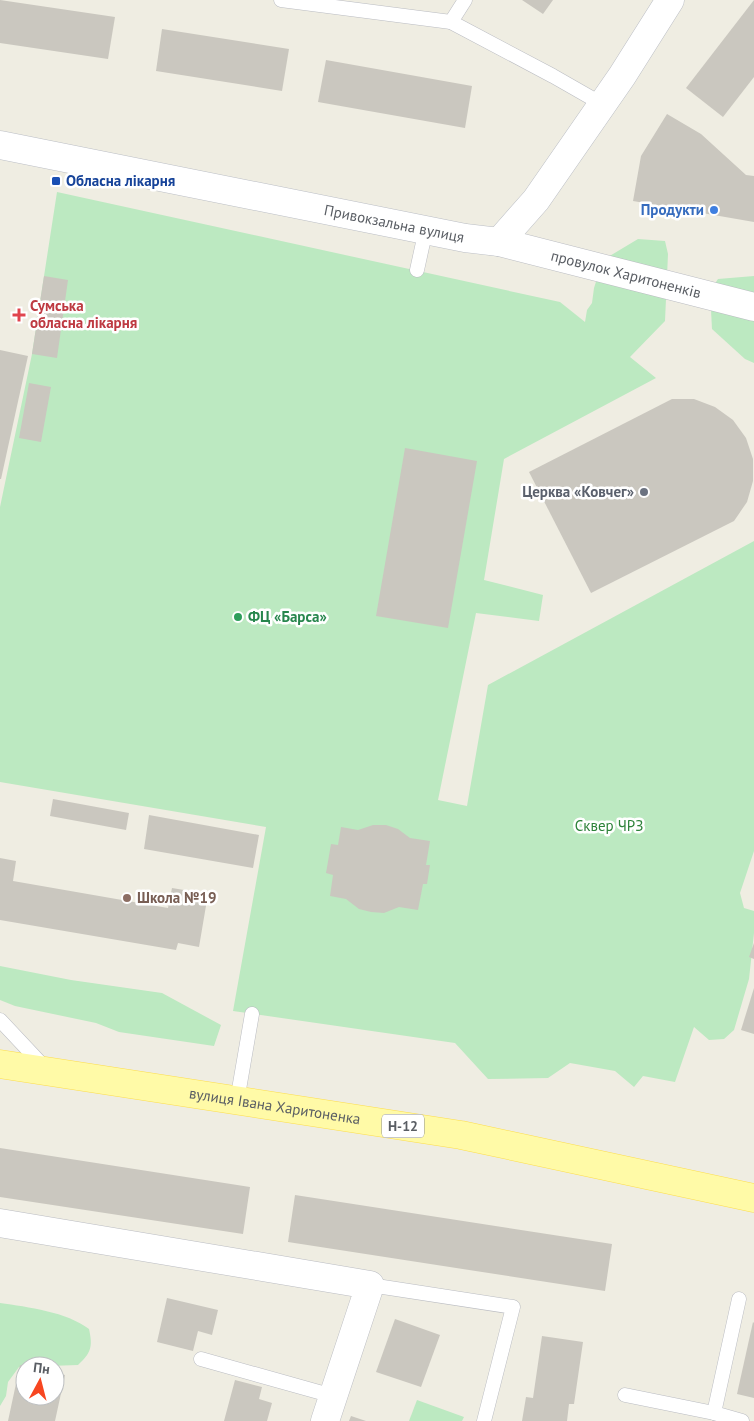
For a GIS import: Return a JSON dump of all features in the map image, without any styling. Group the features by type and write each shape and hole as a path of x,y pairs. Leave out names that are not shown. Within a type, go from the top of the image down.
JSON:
{"main road":[{"path":"499,242 536,200 670,0"},
{"name":"Привокзальна вулиця","path":"0,145 466,238 499,242"},
{"name":"провулок Харитоненків","path":"499,242 754,307"},
{"name":"вулиця Івана Харитоненка","path":"0,1064 462,1135 754,1198"},
{"path":"0,1223 370,1286 329,1408"}],"lane":[{"path":"281,0 451,22 602,104"},
{"path":"451,22 465,0"},
{"path":"417,270 426,229"},
{"path":"237,1101 252,1014"},
{"path":"0,1020 48,1071"},
{"path":"370,1286 513,1307 484,1421"},
{"path":"714,1413 739,1298"},
{"path":"201,1359 329,1408"},
{"path":"625,1395 714,1413 742,1421"}],"green space":[{"name":"ФЦ «Барса»","path":"57,192 560,302 585,322 603,260 638,239 665,241 668,254 665,321 630,357 656,378 504,459 484,580 543,595 539,621 476,613 438,800 467,806 488,685 754,541 754,851 740,893 744,908 754,911 754,933 749,979 734,1030 724,1039 709,1040 694,1027 675,1082 643,1076 634,1087 615,1071 570,1063 548,1078 488,1079 455,1043 233,1011 266,827 0,782 0,507 32,354"},
{"path":"754,276 754,363 745,359 712,329 710,291 718,279"},
{"path":"0,966 71,980 162,993 221,1025 214,1046 119,1032 96,1023 15,1006 0,1000"},
{"path":"0,1303 59,1314 89,1329 90,1349 86,1357 78,1365 65,1365 65,1356 15,1356 15,1372 8,1382 6,1396 0,1406"},
{"path":"417,1400 464,1417 462,1421 409,1421"}],"building":[{"path":"0,0 115,17 108,59 0,43"},
{"path":"522,0 553,0 543,14"},
{"path":"754,0 754,77 723,117 686,88"},
{"path":"162,29 289,49 282,91 156,71"},
{"path":"326,60 472,86 465,128 318,102"},
{"path":"667,114 701,134 746,175 754,176 754,222 633,201 641,156"},
{"path":"44,276 68,280 57,358 32,354"},
{"path":"0,350 28,356 1,479 0,479"},
{"path":"29,383 51,387 41,442 19,438"},
{"name":"Церква «Ковчег»","path":"672,399 694,399 715,407 733,420 746,438 753,459 753,481 747,502 734,521 591,593 529,472"},
{"path":"405,448 477,461 448,628 376,616"},
{"path":"53,799 129,813 126,830 50,816"},
{"path":"149,815 259,835 253,868 144,849"},
{"path":"373,825 386,825 398,829 410,838 430,841 426,865 430,865 427,884 423,884 418,910 399,907 384,913 371,912 359,909 346,899 330,896 333,875 326,873 331,844 338,845 341,827 358,830"},
{"path":"0,858 16,861 13,881 168,908 172,888 208,894 199,947 178,943 176,950 0,920"},
{"path":"754,943 754,959 749,957"},
{"path":"754,988 754,1034 741,1030"},
{"path":"0,1148 250,1187 243,1234 0,1197"},
{"path":"295,1195 612,1244 605,1291 288,1242"},
{"path":"167,1298 218,1310 212,1335 198,1331 193,1351 157,1342"},
{"path":"395,1319 440,1335 421,1387 376,1372"},
{"path":"754,1323 754,1398 737,1394"},
{"path":"542,1336 583,1342 574,1404 569,1404 567,1421 522,1421 526,1397 533,1398"},
{"path":"235,1380 262,1387 259,1399 272,1403 267,1421 224,1421"},
{"path":"15,1388 15,1406 58,1406 55,1421 8,1421"},
{"path":"351,1416 366,1421 349,1421"}],"place":[{"name":"Обласна лікарня","path":"56,181"},
{"name":"Продукти","path":"714,210"},
{"name":"Сумська обласна лікарня","path":"19,315"},
{"name":"Церква «Ковчег»","path":"644,492"},
{"name":"ФЦ «Барса»","path":"238,617"},
{"name":"Школа №19","path":"127,898"}],"park label":[{"name":"Сквер ЧРЗ","path":"609,826"}]}
